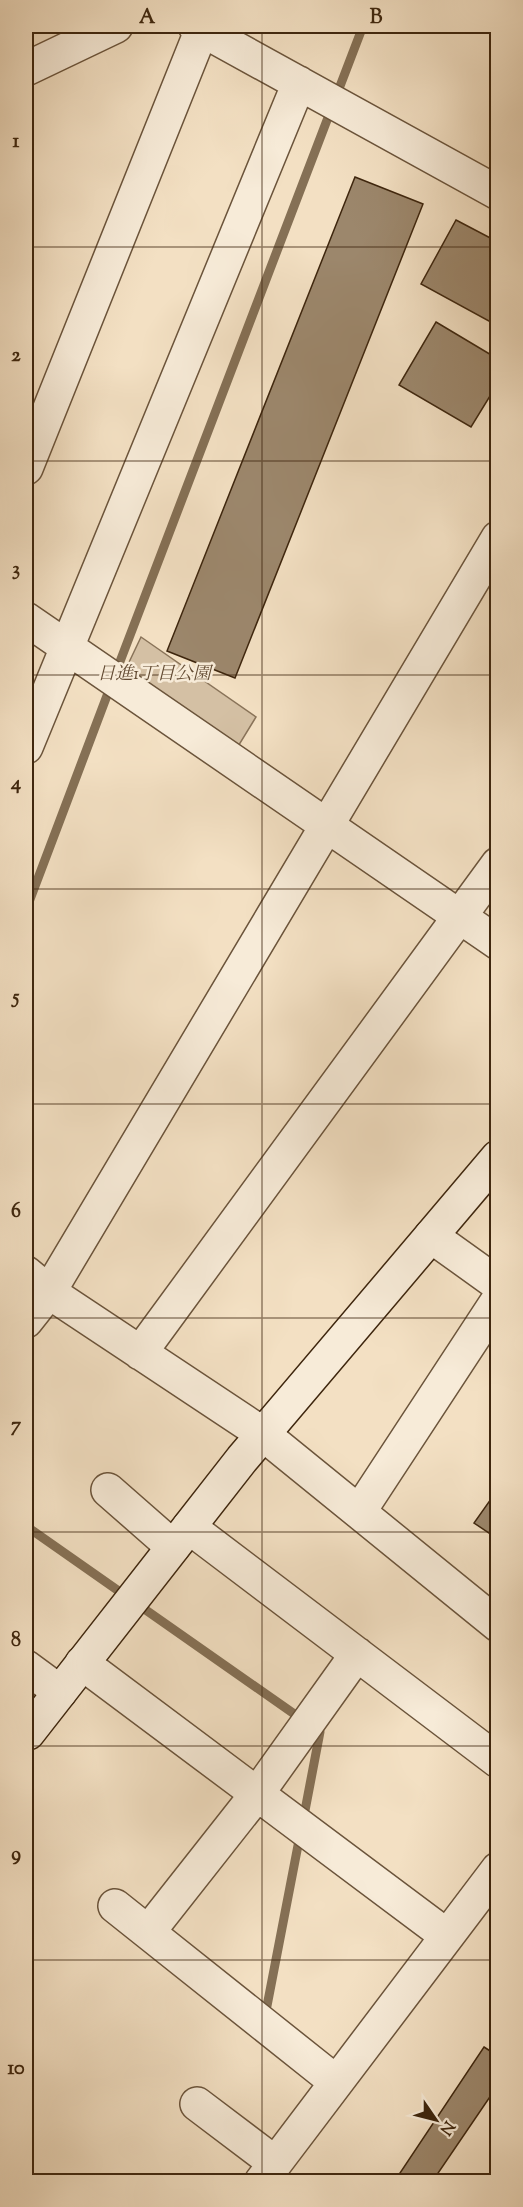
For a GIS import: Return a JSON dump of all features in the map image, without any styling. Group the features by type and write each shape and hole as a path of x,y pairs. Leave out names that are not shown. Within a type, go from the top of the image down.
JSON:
{"street":[{"path":"26,69 116,26"},
{"path":"26,468 198,27 498,193"},
{"path":"26,747 299,83"},
{"path":"26,1321 37,1282 327,825 498,538"},
{"path":"26,619 498,943"},
{"path":"140,1353 498,864"},
{"path":"26,1732 263,1434 498,1157"},
{"path":"430,1236 498,1284"},
{"path":"37,1282 263,1434 498,1625"},
{"path":"359,1512 498,1300"},
{"path":"108,1490 357,1654 498,1761"},
{"path":"148,1931 257,1794 357,1654"},
{"path":"82,1663 447,1936"},
{"path":"26,1667 60,1692"},
{"path":"197,2104 268,2172 498,1869"},
{"path":"115,1906 336,2082"}],"green space":[{"name":"日進1丁目公園","path":"141,637 256,717 234,753 122,677"}],"building":[{"path":"355,177 423,204 235,678 167,651"},
{"path":"456,220 498,242 498,326 421,284"},
{"path":"436,322 498,359 498,383 471,427 399,385"},
{"path":"498,1489 498,1539 474,1523"},
{"path":"484,2047 498,2056 498,2085 432,2182 394,2182"}],"waterway":[{"path":"116,672 363,26"},
{"path":"26,910 111,685"},
{"path":"26,1526 320,1732 303,1821"},
{"path":"267,2006 300,1835"}]}
